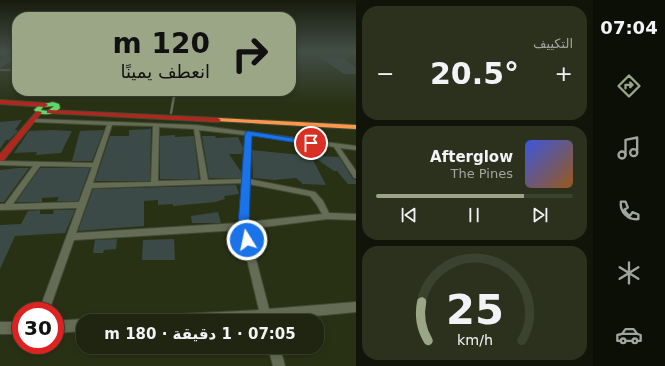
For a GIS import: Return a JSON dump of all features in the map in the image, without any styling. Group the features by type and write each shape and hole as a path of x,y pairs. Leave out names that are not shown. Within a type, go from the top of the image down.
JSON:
{"main road":[{"path":"0,102 40,114"},
{"path":"0,160 40,114 57,105 171,118 356,127"},
{"path":"0,109 40,114 356,122"}],"street":[{"path":"40,114 110,123 156,125 171,118 196,127 248,133 337,147 356,148"},
{"path":"47,302 110,123"},
{"path":"154,183 156,125"},
{"path":"196,127 205,181"},
{"path":"248,133 243,226 265,314"},
{"path":"337,147 356,176"},
{"path":"0,163 96,165"},
{"path":"4,207 38,164"},
{"path":"89,186 205,181 246,181 312,194 320,203 327,216"},
{"path":"4,207 82,205"},
{"path":"71,237 243,226 327,216 356,217"},
{"path":"299,314 356,307"},
{"path":"64,326 76,326"},
{"path":"0,328 12,328"},
{"path":"276,354 279,366"}],"lane":[{"path":"0,70 12,70"},
{"path":"171,118 174,96"}],"building":[{"path":"337,69 356,69 356,74 344,74"},
{"path":"22,120 15,130 17,130 17,132 9,140 6,140 0,149 0,122"},
{"path":"151,129 150,181 95,181 110,136 129,136 129,130"},
{"path":"104,130 92,161 72,161 80,131"},
{"path":"29,131 72,131 61,153 36,155 37,152 14,153"},
{"path":"175,135 175,137 194,136 199,179 160,179 160,136"},
{"path":"202,136 215,136 216,138 238,137 243,148 242,154 229,154 241,172 241,178 209,178"},
{"path":"252,150 311,156 326,185 303,184 296,178 274,180 253,178"},
{"path":"312,156 339,157 353,179 356,180 356,184 348,184 337,171 334,171"},
{"path":"29,168 4,202 0,202 0,170"},
{"path":"40,168 90,168 78,201 57,201 59,197 42,198 42,202 16,202"},
{"path":"236,185 239,194 224,196 225,199 215,202 173,206 173,204 158,205 158,200 144,201 144,226 78,231 93,189"},
{"path":"40,210 40,214 53,214 54,210 75,210 65,233 15,236 0,269 0,225 21,224 28,211"},
{"path":"218,212 221,223 192,223 191,216"},
{"path":"117,239 116,249 104,250 103,253 93,253 95,240"},
{"path":"174,239 175,260 142,260 143,240"}],"traffic: fast":[{"path":"53,104 57,105 57,108 50,112 45,113 37,110 41,106 53,104"}],"traffic: slow":[{"path":"218,120 356,127"}],"traffic: jam":[{"path":"0,102 45,105"},
{"path":"0,159 39,112"},
{"path":"49,112 218,120"}],"route":[{"path":"247,240 243,226 248,133 311,143"}]}
